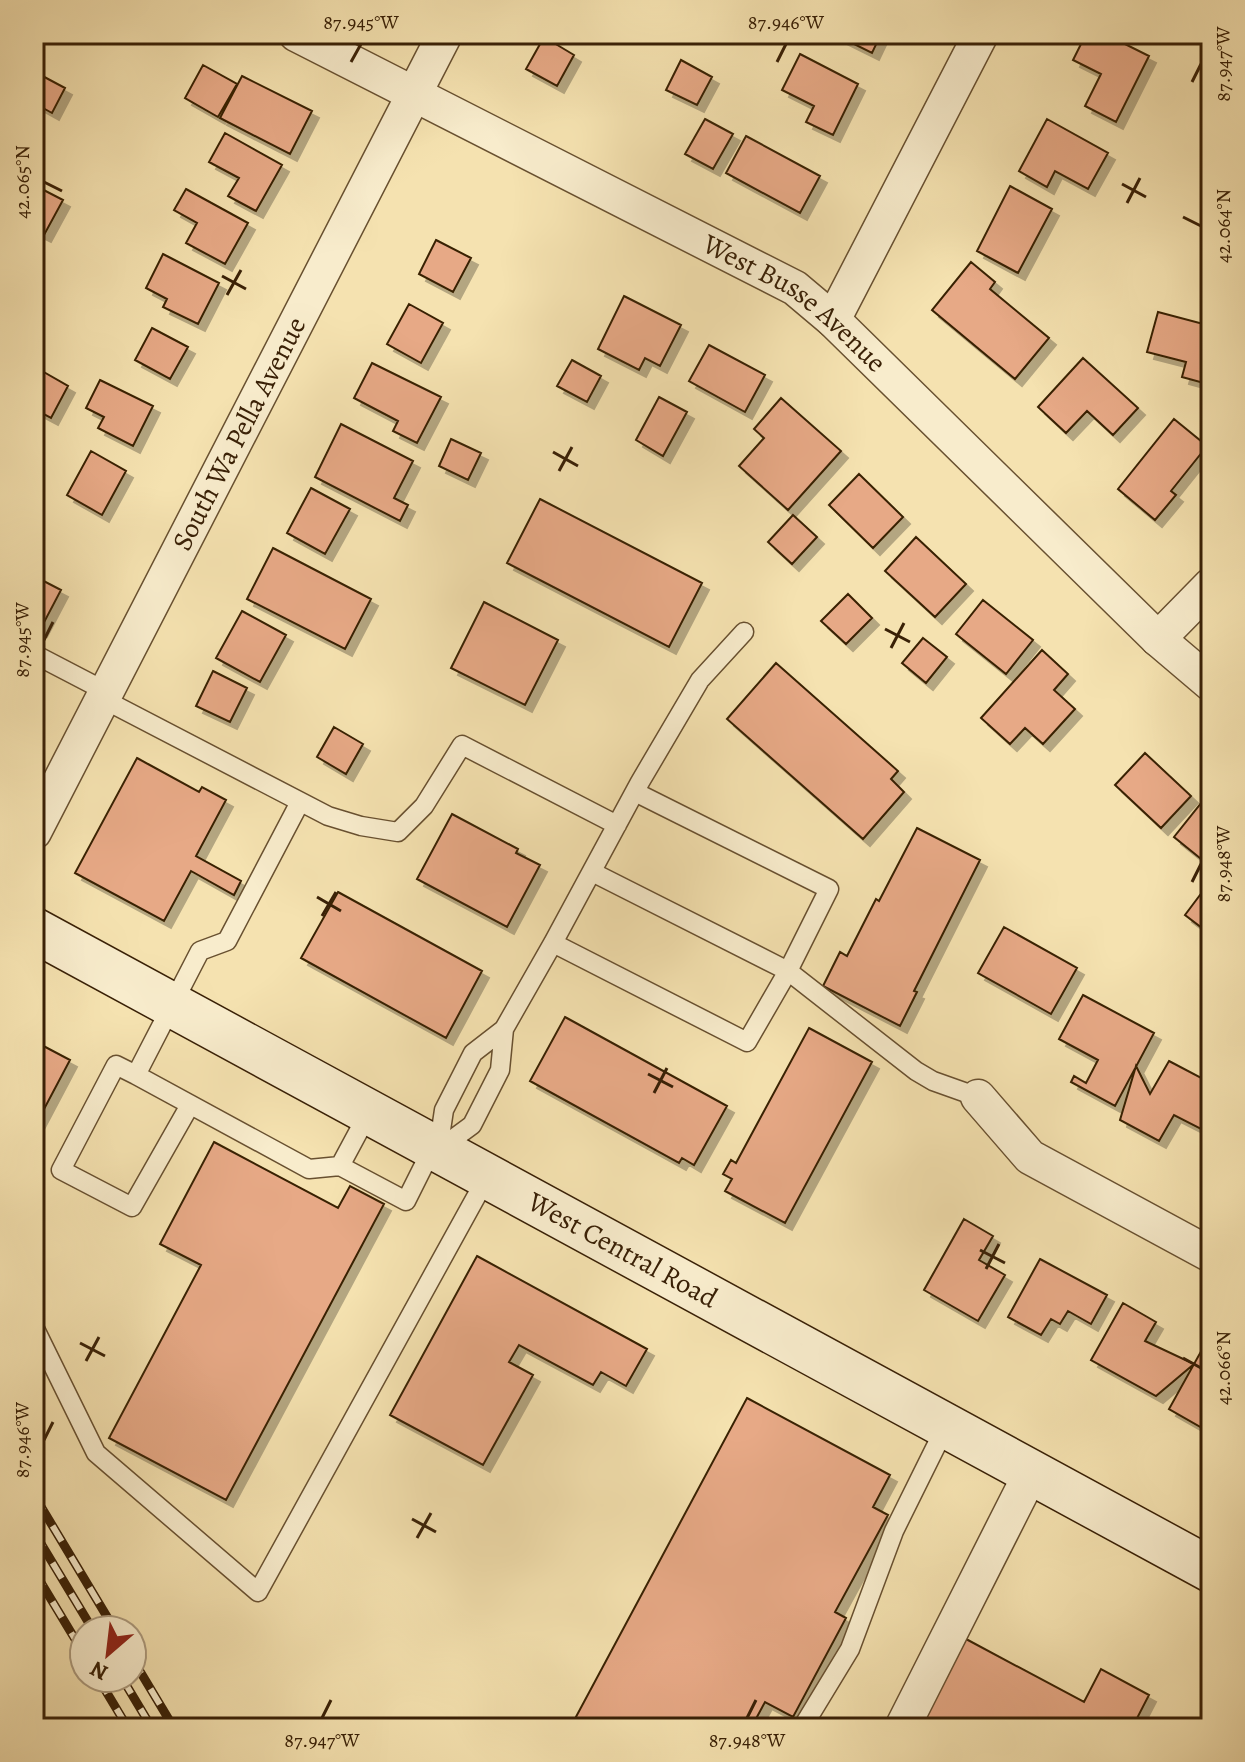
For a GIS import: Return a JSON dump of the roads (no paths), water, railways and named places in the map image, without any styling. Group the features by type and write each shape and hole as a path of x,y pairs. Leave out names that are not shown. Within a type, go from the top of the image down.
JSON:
{"main road":[{"name":"West Central Road","path":"34,930 1211,1570"}],"street":[{"name":"West Busse Avenue","path":"296,34 795,288 833,320 1158,639 1211,684"},
{"name":"South Wa Pella Avenue","path":"34,832 445,34"},
{"path":"833,320 981,34"},
{"path":"1158,639 1211,585"},
{"path":"978,1097 1030,1157 1211,1255"},
{"path":"902,1728 1031,1473"}],"lane":[{"path":"190,1105 132,1207 61,1170 116,1065 309,1169 340,1166 406,1201 436,1149 444,1110 473,1053 504,1029 700,680 744,632"},
{"path":"34,654 300,802 328,816 361,826 398,832 424,806 462,745 617,825"},
{"path":"553,943 747,1042 788,971 829,889 635,792"},
{"path":"136,1075 200,951 227,941 300,802"},
{"path":"592,872 788,971 916,1071 933,1081 978,1097"},
{"path":"436,1149 472,1125 500,1070 504,1029"},
{"path":"340,1166 369,1112"},
{"path":"34,1327 96,1453 258,1592 487,1177"},
{"path":"802,1728 850,1649 894,1531 946,1426"}],"railway":[{"path":"34,1495 105,1614"},
{"path":"34,1532 83,1614"},
{"path":"34,1571 68,1627"},
{"path":"148,1685 174,1728"},
{"path":"108,1694 128,1728"},
{"path":"132,1694 152,1728"}]}
